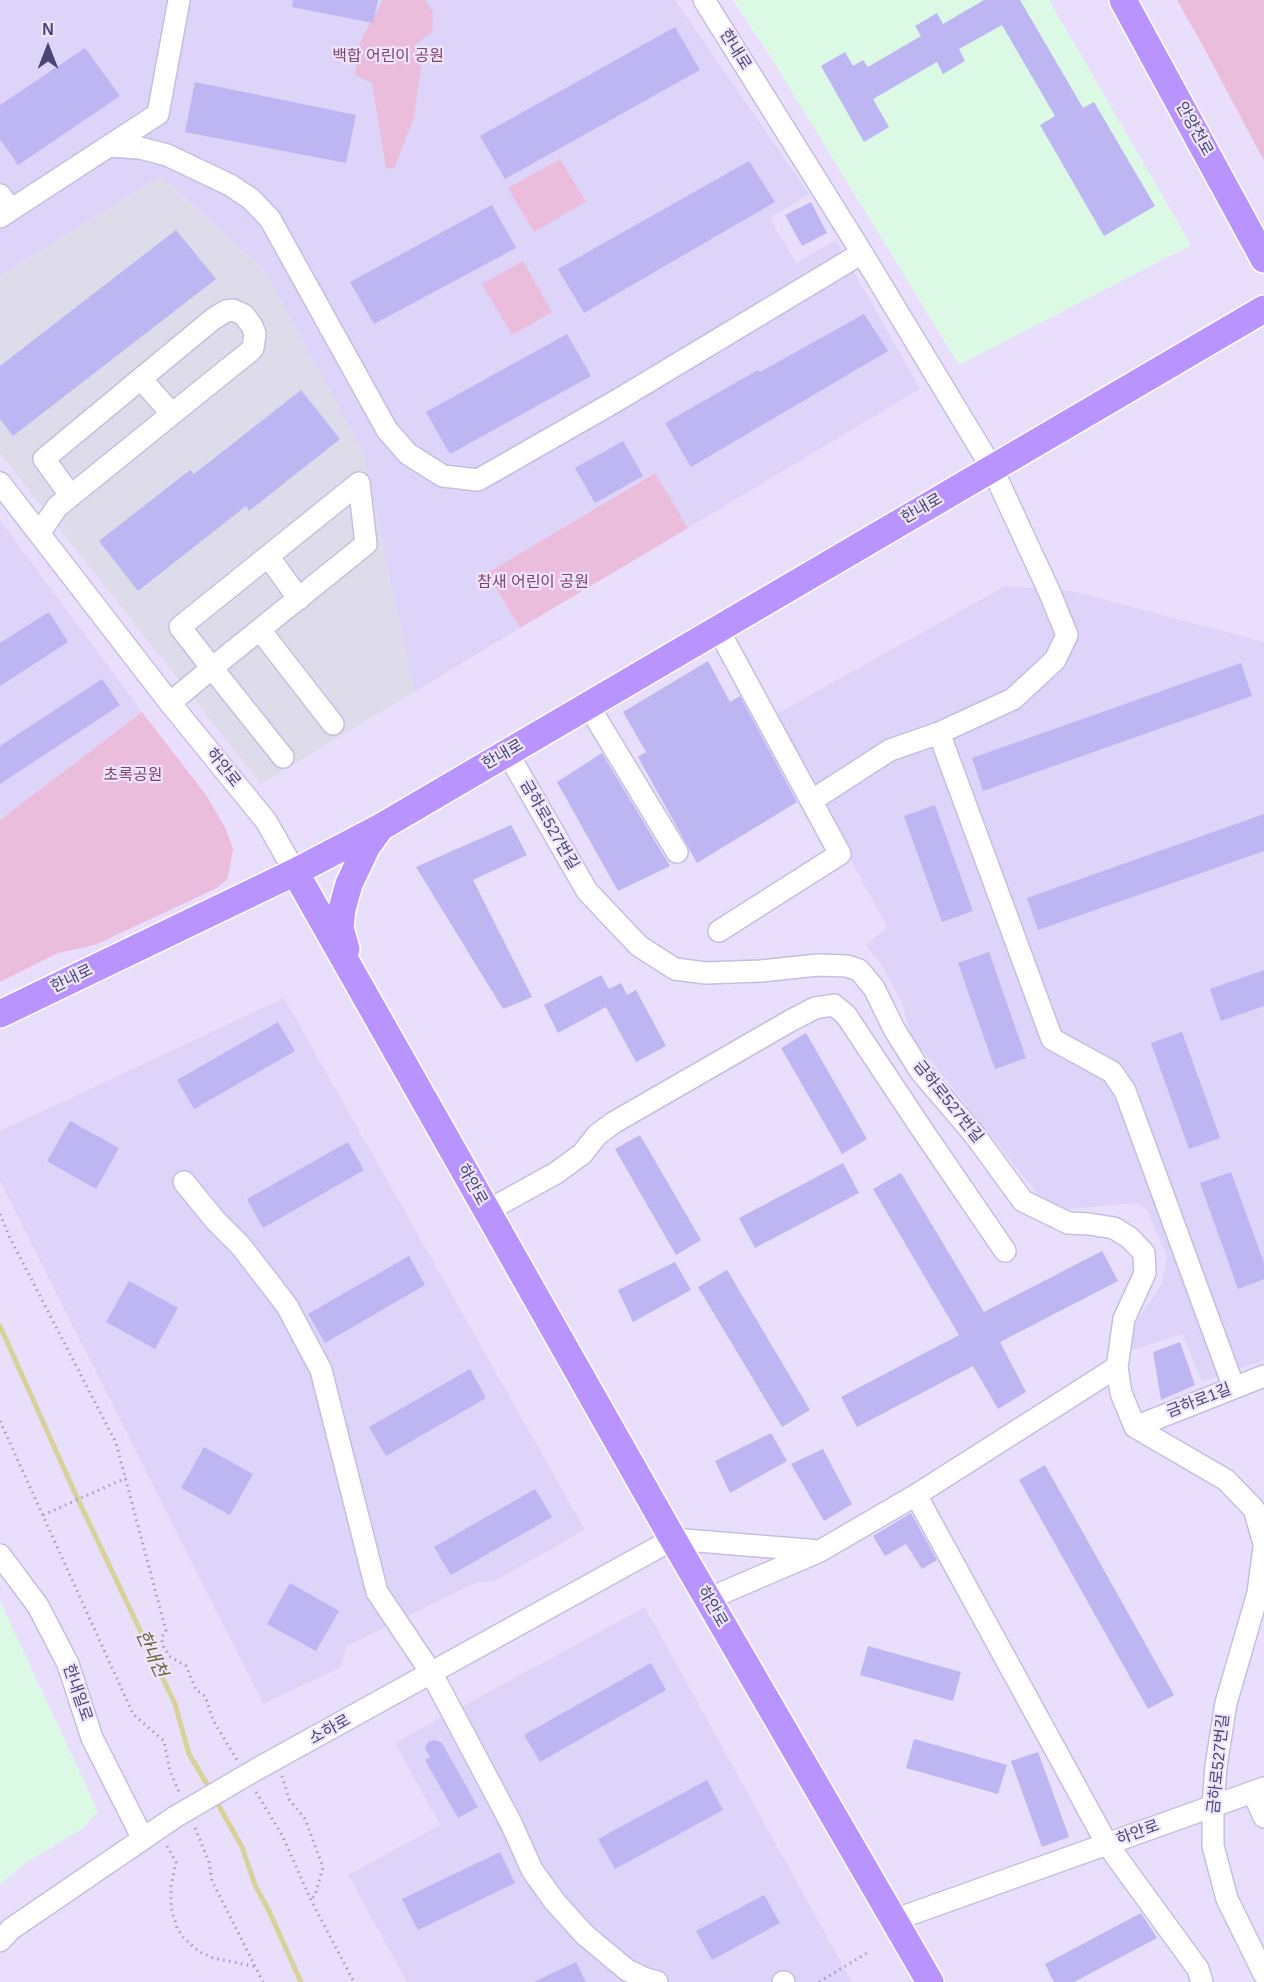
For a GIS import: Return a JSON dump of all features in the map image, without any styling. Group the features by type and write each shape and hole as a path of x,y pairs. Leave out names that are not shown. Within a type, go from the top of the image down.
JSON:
{"main road":[{"name":"안양천로","path":"1123,0 1264,259"},
{"name":"한내로","path":"0,1014 295,872 381,827 1264,309"},
{"path":"354,973 339,928 342,909 349,884 359,862 381,827"},
{"name":"하안로","path":"295,872 673,1539 930,1982"}],"street":[{"path":"4,208 158,114 179,0"},
{"name":"한내로","path":"704,0 992,468"},
{"path":"109,146 140,148 167,155 230,185 251,199 270,219 387,430 408,454 443,476 478,480 616,401 861,253"},
{"path":"40,532 57,507 71,496 253,348 255,334 244,315 233,310 219,315 44,459 71,496"},
{"path":"141,379 172,414"},
{"path":"811,801 890,750 939,733 1013,699 1055,660 1068,635 992,468"},
{"name":"하안로","path":"0,483 170,703 266,821 295,872"},
{"path":"170,703 212,668 366,544 358,483 180,627 212,668 283,757"},
{"path":"268,556 298,599"},
{"path":"718,629 840,854 719,931"},
{"path":"260,630 333,724"},
{"path":"588,705 676,852"},
{"path":"939,733 1052,1039 1112,1072 1125,1091 1234,1388"},
{"name":"금하로527번길","path":"507,753 587,891 639,946 675,969 706,973 761,971 818,965 847,966 859,970 874,988 894,1029 921,1072 974,1134 1023,1201 1068,1223 1114,1228 1130,1238 1144,1253 1145,1273 1124,1319 1117,1367 1121,1393 1135,1427 1226,1480 1254,1509 1264,1545 1262,1577 1226,1703 1216,1766 1213,1806 1213,1846 1227,1899 1255,1939 1264,1974"},
{"path":"487,1211 556,1173 582,1154 597,1135 613,1123 790,1021 815,1008 834,1005 846,1015 1005,1251"},
{"path":"184,1182 215,1220 240,1245 287,1306 321,1370 377,1592 432,1674 511,1823 532,1870 555,1902 585,1935 627,1970 657,1982"},
{"path":"708,1599 820,1551 916,1495 1117,1367"},
{"name":"금하로1길","path":"1135,1427 1264,1376"},
{"path":"916,1495 1107,1844 1198,1969 1202,1982"},
{"path":"673,1539 820,1551"},
{"name":"소하로","path":"0,1941 11,1929 183,1813 257,1769 673,1539"},
{"name":"한내일로","path":"0,1555 38,1606 68,1664 92,1738 150,1834"},
{"path":"1259,1790 1264,1816"},
{"name":"하안로","path":"894,1920 1259,1790"}],"path":[{"path":"0,1214 9,1236 116,1443 165,1631 162,1644 169,1656 186,1666 196,1690 205,1696 213,1720 238,1761"},
{"path":"0,1421 133,1714 164,1741 170,1771 183,1813 209,1862 212,1881 263,1982"},
{"path":"43,1515 126,1478"},
{"path":"278,1758 289,1799 305,1819 323,1867 315,1895 311,1900"},
{"path":"256,1791 282,1835 311,1900 354,1982"},
{"path":"150,1834 176,1863 170,1899 177,1928 183,1937 198,1951 213,1958 257,1968"},
{"path":"819,1982 867,1953"}],"shaded area":[{"path":"0,0 675,0 809,194 770,218 796,263 836,240 920,389 688,528 654,473 487,573 520,628 414,692 363,452 264,270 161,176 0,276"},
{"path":"733,0 1049,0 1191,245 959,365 770,56"},
{"path":"161,176 264,270 363,452 414,692 261,784 0,453 0,276"},
{"path":"0,520 142,712 0,820"},
{"path":"1005,586 1072,591 1264,642 1264,1360 1202,1382 1183,1334 1126,1352 1135,1323 1162,1284 1167,1256 1147,1210 1137,1203 1068,1209 1040,1197 911,1036 902,1003 882,965 866,946 887,927 773,716"},
{"path":"284,998 585,1530 493,1582 477,1582 347,1646 341,1667 263,1704 0,1181 0,1131"},
{"path":"0,1601 98,1811 83,1828 24,1864 0,1885"},
{"path":"645,1607 852,1982 407,1982 348,1875 440,1825 395,1743"}],"green space":[{"name":"백합 어린이 공원","path":"383,0 425,0 433,12 432,32 415,45 421,67 414,117 395,167 386,169 372,83 355,75 360,42"},
{"path":"1177,0 1264,0 1264,161 1203,46"},
{"path":"560,159 586,202 534,232 508,188"},
{"path":"523,261 552,312 512,335 482,284"},
{"name":"참새 어린이 공원","path":"655,473 688,528 520,628 487,573"},
{"name":"초록공원","path":"142,712 206,795 226,829 233,849 228,878 217,888 95,945 58,953 0,982 0,820"}],"building":[{"path":"293,0 378,0 373,23 292,7"},
{"path":"984,0 1020,0 1083,108 1094,102 1155,206 1104,236 1040,125 1055,116 1002,25 959,49 965,61 943,74 937,62 873,99 889,127 864,142 821,66 845,52 853,66 863,60 868,67 921,36 915,26 937,13 943,24"},
{"path":"675,27 700,70 505,179 480,136"},
{"path":"85,48 120,96 18,165 0,139 0,105"},
{"path":"195,82 356,115 346,163 185,132"},
{"path":"749,161 775,202 584,313 558,269"},
{"path":"811,202 827,233 802,246 785,215"},
{"path":"492,205 516,248 374,324 350,282"},
{"path":"176,230 216,279 13,436 0,419 0,366"},
{"path":"864,314 888,351 691,467 665,423 758,370 760,372"},
{"path":"567,334 591,376 450,454 426,412"},
{"path":"301,390 340,439 249,511 246,506 138,591 99,541 190,470 194,474"},
{"path":"623,441 643,476 595,503 575,468"},
{"path":"49,612 68,642 0,686 0,643"},
{"path":"708,661 730,702 740,696 797,802 697,863 638,757 646,752 623,712"},
{"path":"1241,663 1252,696 983,791 972,758"},
{"path":"102,679 120,705 0,784 0,746"},
{"path":"602,753 670,866 618,891 557,782"},
{"path":"935,805 973,911 942,922 904,816"},
{"path":"1264,814 1264,851 1038,930 1027,898"},
{"path":"511,825 527,855 473,880 532,997 503,1009 416,867"},
{"path":"989,952 1026,1058 995,1069 958,963"},
{"path":"1264,970 1264,1006 1221,1021 1210,989"},
{"path":"601,975 609,989 621,983 627,995 636,990 666,1046 636,1062 606,1007 558,1033 544,1005"},
{"path":"278,1022 295,1051 194,1109 177,1080"},
{"path":"1182,1032 1220,1138 1189,1149 1151,1043"},
{"path":"806,1033 867,1139 842,1154 781,1048"},
{"path":"70,1121 119,1148 96,1189 47,1161"},
{"path":"640,1135 701,1240 676,1255 615,1149"},
{"path":"348,1142 364,1170 263,1228 247,1199"},
{"path":"843,1163 859,1193 755,1248 739,1218"},
{"path":"1231,1172 1264,1263 1264,1279 1238,1289 1200,1183"},
{"path":"901,1173 984,1312 1102,1251 1118,1281 1000,1342 1026,1392 998,1409 973,1366 857,1427 841,1397 959,1335 873,1189"},
{"path":"409,1256 425,1285 325,1343 308,1314"},
{"path":"675,1262 691,1290 633,1322 618,1290"},
{"path":"727,1270 810,1410 782,1427 698,1287"},
{"path":"129,1281 178,1308 155,1349 106,1322"},
{"path":"1180,1342 1195,1385 1161,1400 1153,1352"},
{"path":"470,1369 486,1398 386,1456 369,1427"},
{"path":"771,1433 787,1461 730,1493 715,1461"},
{"path":"204,1447 253,1474 230,1515 181,1488"},
{"path":"823,1449 852,1504 824,1521 791,1464"},
{"path":"1045,1465 1174,1695 1148,1709 1019,1480"},
{"path":"535,1489 552,1517 451,1575 434,1547"},
{"path":"911,1513 937,1560 922,1569 906,1544 885,1556 873,1536"},
{"path":"290,1583 339,1611 316,1651 267,1624"},
{"path":"868,1646 961,1672 953,1701 860,1675"},
{"path":"651,1663 666,1690 540,1762 524,1735"},
{"path":"914,1739 1007,1765 998,1794 906,1768"},
{"path":"435,1740 442,1743 478,1807 458,1818 425,1760 430,1757 425,1748 428,1742"},
{"path":"1038,1752 1069,1837 1042,1847 1011,1761"},
{"path":"707,1780 723,1810 615,1869 598,1839"},
{"path":"500,1852 515,1883 418,1930 402,1899"},
{"path":"764,1895 780,1923 712,1960 696,1931"},
{"path":"1141,1913 1157,1938 1074,1982 1054,1982 1045,1964"},
{"path":"576,1962 586,1982 534,1982"}],"waterway":[{"name":"한내천","path":"0,1326 74,1491 175,1704 189,1754 211,1791"},
{"name":"한내천","path":"215,1799 242,1847 255,1885 301,1982"}]}
